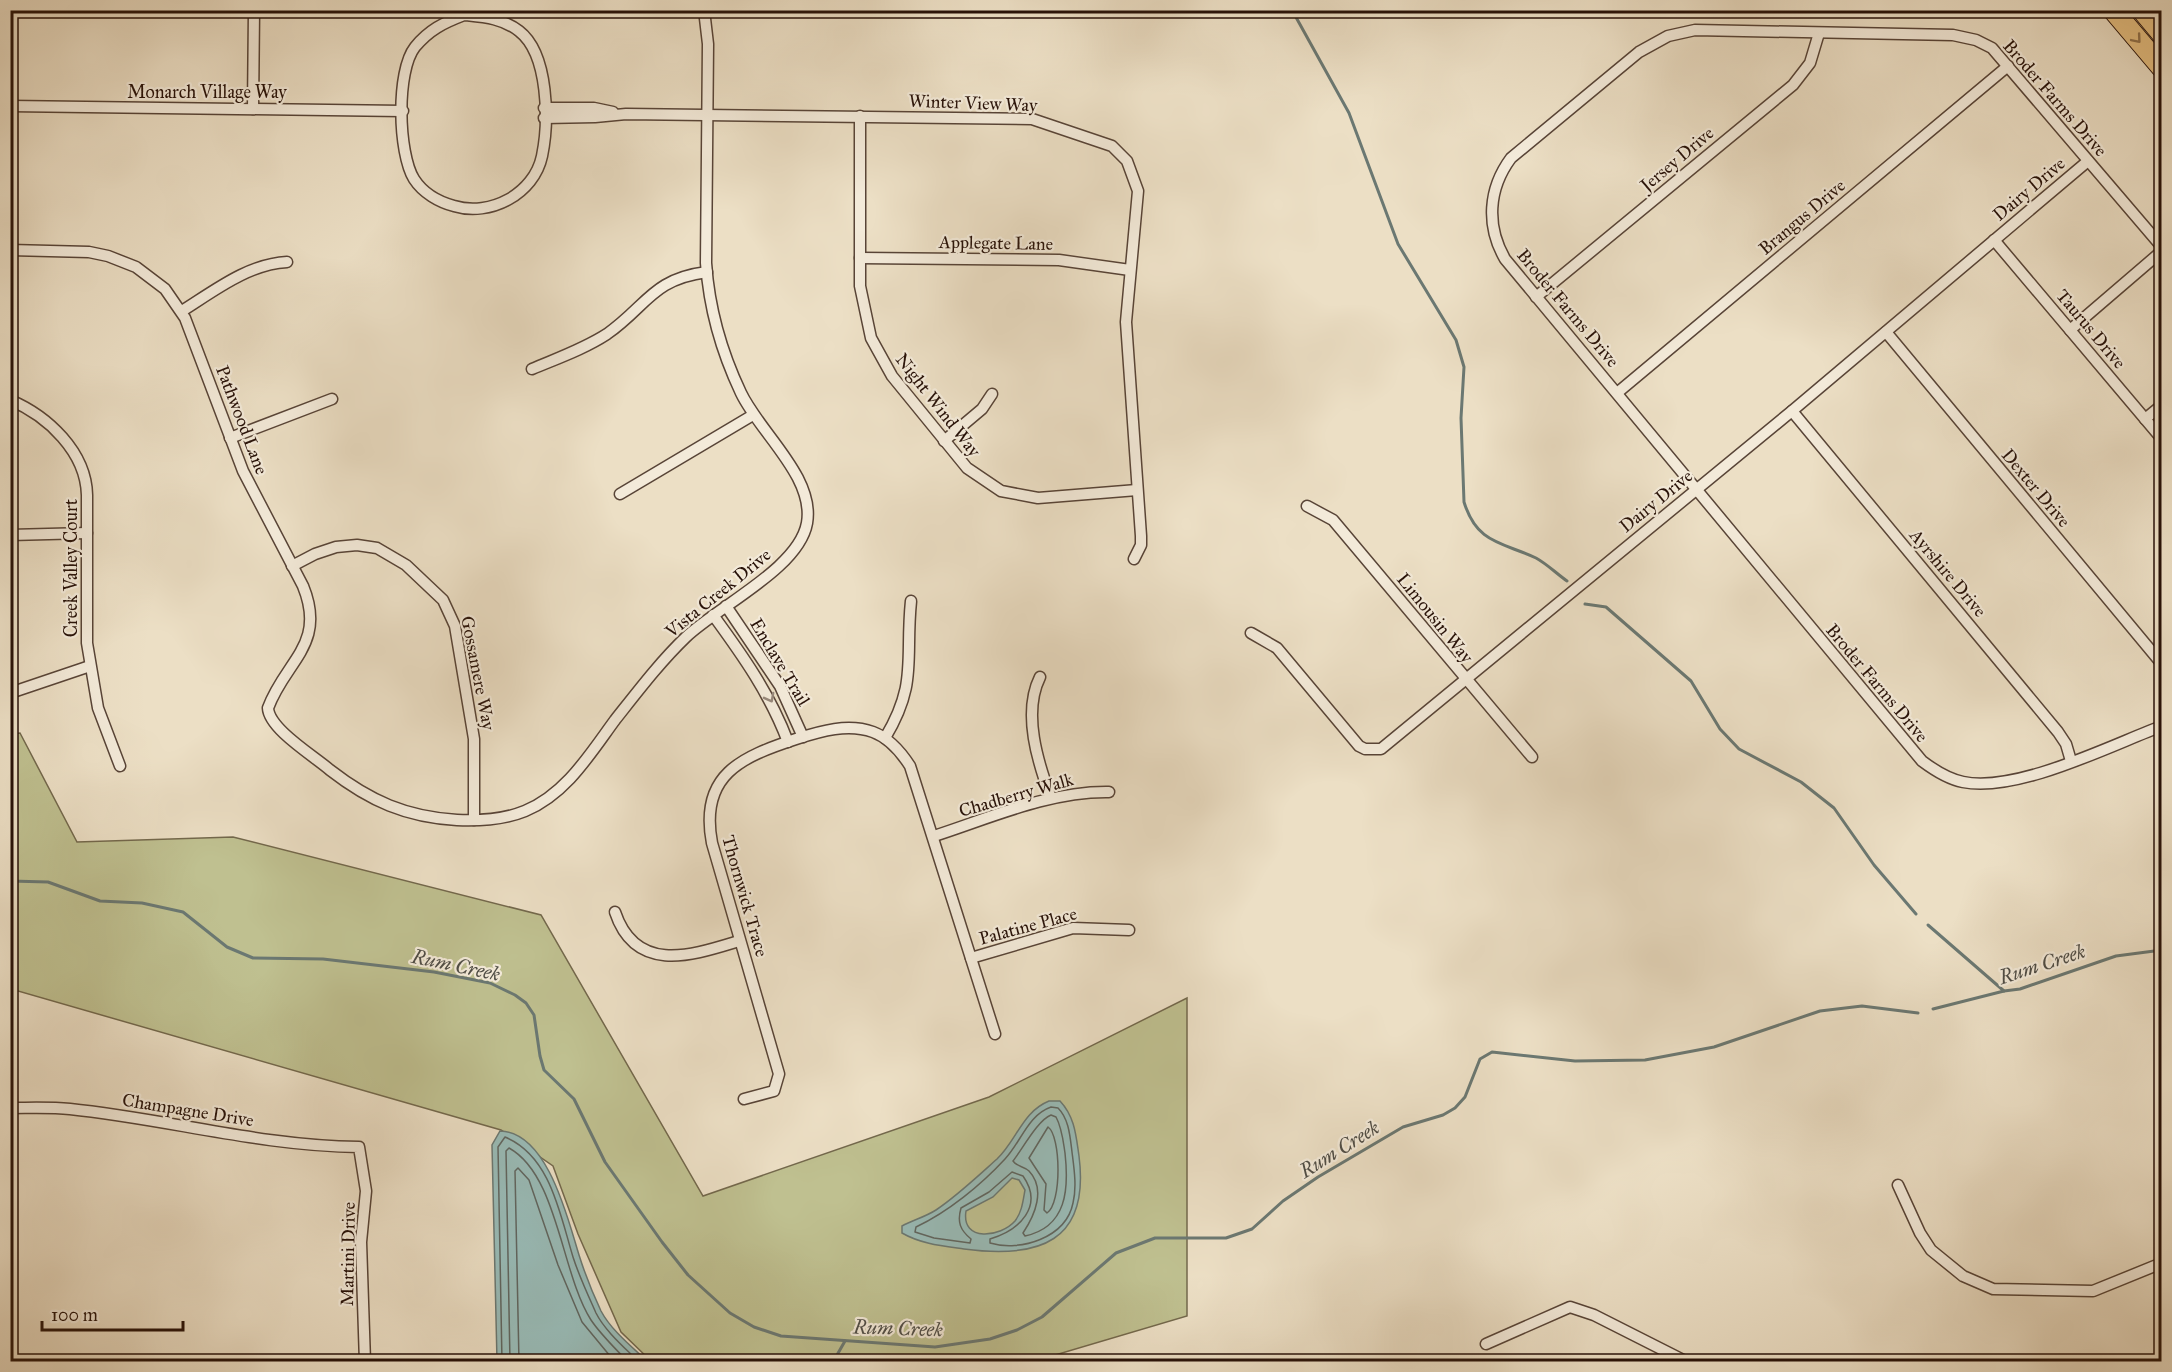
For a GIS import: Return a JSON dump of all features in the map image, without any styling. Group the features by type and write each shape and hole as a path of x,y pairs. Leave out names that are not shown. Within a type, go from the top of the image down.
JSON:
{"highway":[{"path":"2113,10 2162,68"},
{"path":"2142,10 2162,34"}],"street":[{"path":"253,109 254,10"},
{"name":"Vista Creek Drive","path":"268,712 274,725 355,789 375,801 418,816 474,820 517,814 557,792 575,773 660,663 713,615 793,554 801,543 807,523 808,504 804,487 753,415 735,380 718,329 707,272 708,44 704,10"},
{"path":"464,15 493,17 520,32 539,57 545,88 544,113 542,157 527,186 501,205 469,210 438,201 415,180 403,152 404,73 414,49 435,26 464,15"},
{"name":"Broder Farms Drive","path":"2162,249 1992,48 1976,40 1953,35 1695,30 1668,36 1639,52 1511,158 1496,185 1492,200 1493,234 1504,260 1922,761 1962,782 1993,784 2021,780 2162,726"},
{"name":"Jersey Drive","path":"1536,297 1793,85 1810,63 1819,33"},
{"name":"Brangus Drive","path":"1617,393 2008,66"},
{"name":"Monarch Village Way","path":"10,106 403,111"},
{"name":"Winter View Way","path":"544,113 594,108 619,114 1032,119 1112,146 1127,161 1138,191 1139,209 1130,270 1126,338 1141,545 1134,559"},
{"name":"Night Wind Way","path":"860,116 862,304 877,352 892,376 975,476 1011,495 1038,498 1137,490"},
{"name":"Dairy Drive","path":"1251,633 1276,648 1353,740 1365,749 1381,749 1792,411 2088,160"},
{"name":"Taurus Drive","path":"1994,240 2162,440"},
{"path":"2070,330 2162,249"},
{"name":"Pathwood Lane","path":"10,250 89,252 118,260 152,277 165,289 182,311 249,483 308,599 309,633 304,650 271,701 268,712"},
{"name":"Applegate Lane","path":"860,258 1059,260 1130,270"},
{"path":"182,311 249,271 287,262"},
{"path":"532,369 597,340 664,284 678,278 707,272"},
{"name":"Dexter Drive","path":"1886,332 2162,664"},
{"path":"944,441 982,410 992,394"},
{"name":"Creek Valley Court","path":"10,399 49,424 78,459 87,489 85,630 98,708 120,766"},
{"path":"230,438 332,399"},
{"path":"2145,419 2162,405"},
{"name":"Ayrshire Drive","path":"1792,411 2058,732 2066,744 2071,761"},
{"path":"621,494 753,415"},
{"name":"Limousin Way","path":"1307,506 1333,520 1464,680 1532,757"},
{"path":"10,535 87,533"},
{"name":"Gossamere Way","path":"292,566 322,551 343,545 377,548 406,565 443,600 456,633 474,739 474,820"},
{"path":"885,738 901,712 906,697 910,665 911,601"},
{"name":"Enclave Trail","path":"726,606 769,668 789,702 803,737"},
{"name":"Enclave Trail","path":"713,615 758,678 788,742"},
{"path":"10,693 90,666"},
{"path":"758,678 769,668"},
{"path":"1040,677 1032,702 1032,719 1042,773 1051,798"},
{"name":"Thornwick Trace","path":"744,1098 774,1090 778,1074 712,843 710,807 724,777 732,767 752,754 823,731 851,728 875,732 900,752 913,771 995,1034"},
{"name":"Chadberry Walk","path":"934,836 1051,798 1080,792 1109,792"},
{"path":"615,912 621,927 633,940 658,955 687,956 739,941"},
{"name":"Palatine Place","path":"971,958 1073,928 1129,930"},
{"name":"Champagne Drive","path":"10,1108 69,1109 234,1136 322,1147 359,1147"},
{"name":"Martini Drive","path":"359,1147 366,1191 361,1242 364,1362"},
{"path":"1898,1185 1920,1233 1931,1250 1972,1281 1993,1289 2008,1292 2093,1291 2162,1263"},
{"path":"1486,1344 1570,1308 1603,1319 1687,1362"}],"green space":[{"path":"20,733 77,842 233,837 541,915 703,1196 989,1097 1187,998 1187,1316 1035,1361 651,1361 621,1332 578,1234 553,1166 501,1130 11,989 10,734"}],"water":[{"path":"1049,1101 1060,1101 1065,1107 1074,1127 1079,1156 1080,1185 1076,1208 1067,1226 1054,1238 1036,1247 1015,1251 991,1251 932,1244 902,1233 902,1226 944,1204 997,1159 1026,1119","holes":["1012,1178 1019,1180 1025,1190 1021,1210 1015,1221 1001,1231 992,1233 983,1234 970,1228 966,1221 966,1211 993,1197"]},
{"path":"500,1131 517,1135 531,1146 543,1161 562,1201 584,1269 601,1311 616,1331 647,1361 497,1361 492,1145"}],"waterway":[{"path":"1292,10 1349,113 1398,244 1456,340 1464,367 1461,418 1464,502 1469,516 1476,526 1492,540 1536,558 1567,581"},
{"path":"1585,604 1606,607 1691,681 1720,729 1739,749 1801,782 1834,808 1874,865 1916,914"},
{"name":"Rum Creek","path":"10,881 48,882 100,901 142,903 183,912 227,947 253,958 323,959 434,972 490,983 515,995 526,1003 534,1015 544,1070 574,1099 605,1162 688,1275 730,1313 754,1327 781,1336 935,1347 990,1339 1017,1330 1042,1317 1116,1253 1155,1238 1226,1238 1252,1229 1283,1201 1318,1177 1403,1127 1443,1115 1455,1108 1465,1097 1480,1059 1492,1052 1575,1061 1645,1060 1714,1047 1820,1011 1862,1006 1918,1013"},
{"path":"1928,925 2004,991"},
{"name":"Rum Creek","path":"1933,1009 2020,989 2116,956 2162,950"},
{"path":"833,1362 845,1341"}]}
